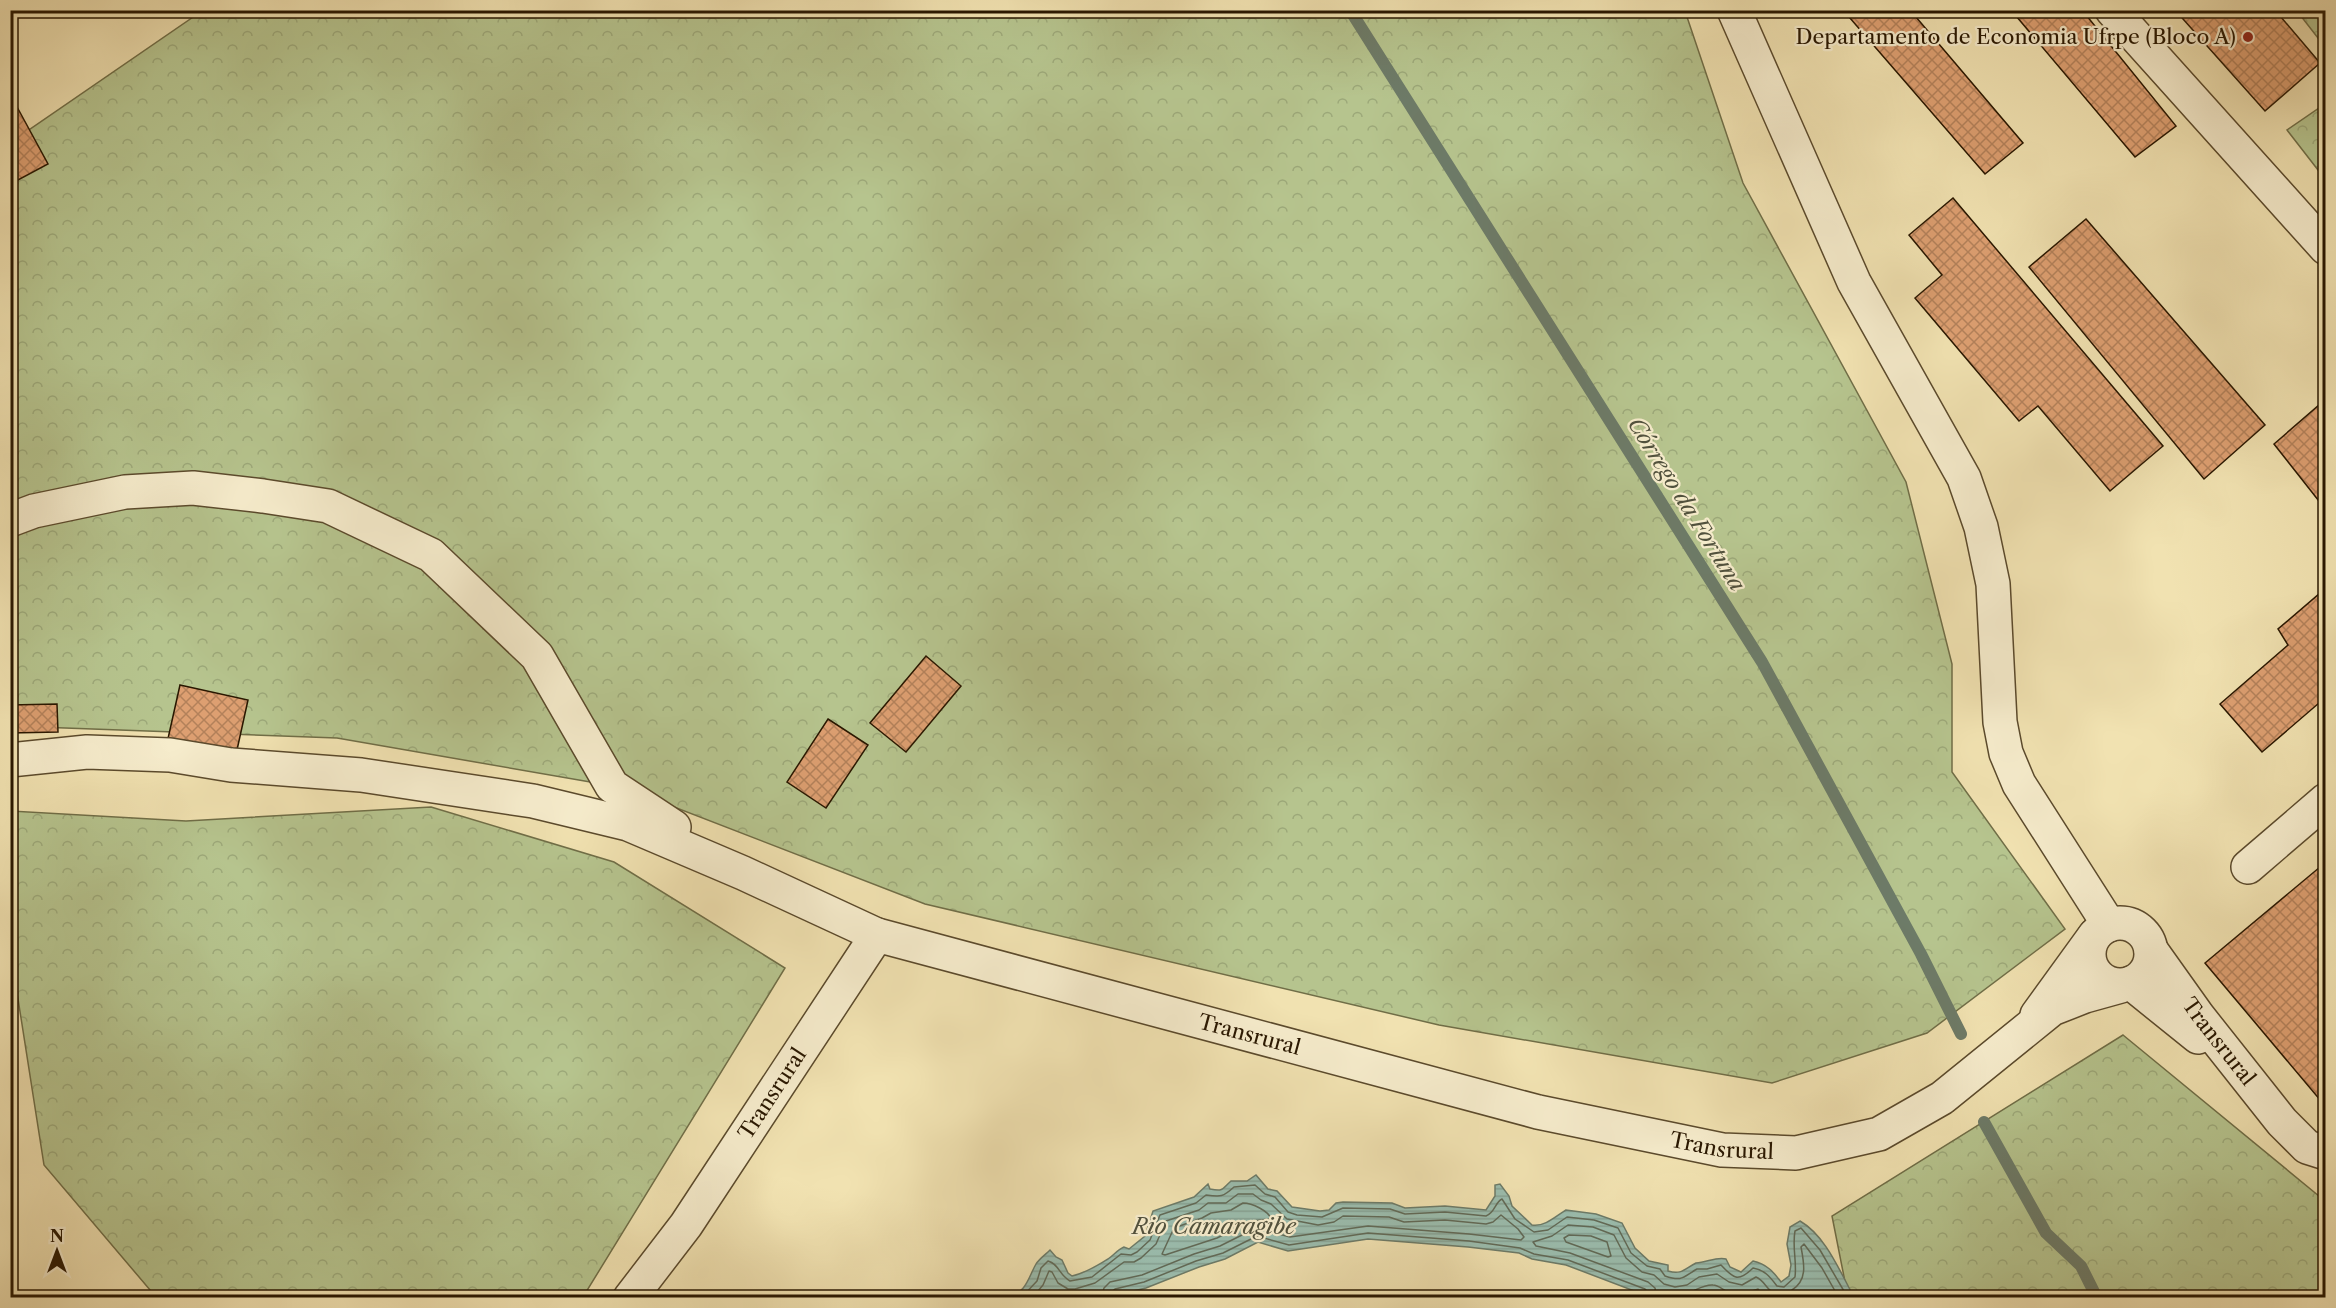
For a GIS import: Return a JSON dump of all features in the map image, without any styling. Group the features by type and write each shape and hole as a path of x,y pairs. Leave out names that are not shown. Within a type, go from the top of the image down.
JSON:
{"lane":[{"path":"1734,10 1854,282 1965,478 1981,527 1993,584 2000,722 2006,753 2019,784 2102,930 2090,943 2089,963 2101,980 2110,984 2126,984 2147,970 2151,950"},
{"path":"2112,10 2325,248"},
{"path":"10,520 34,511 125,492 193,488 328,506 431,555 537,656 612,786 743,873"},
{"path":"10,760 87,752 170,755 231,765 361,774 533,801 628,824 743,873 877,935"},
{"path":"2248,867 2325,800"},
{"name":"Transrural","path":"2025,1031 2102,930 2127,924 2143,933 2151,950 2198,1016 2255,1088"},
{"name":"Transrural","path":"630,1298 686,1225 877,935 1538,1112 1722,1150 1796,1153 1880,1134 1942,1098 2052,1009 2126,984 2176,1018 2255,1088"},
{"path":"2255,1088 2282,1122 2307,1147 2325,1153"}],"green space":[{"path":"202,11 1685,11 1743,183 1906,482 1952,664 1952,772 2065,929 1927,1033 1772,1083 1439,1025 925,904 625,788 337,738 11,726 10,143"},
{"path":"2297,11 2325,11 2325,47"},
{"path":"2325,104 2325,179 2287,130"},
{"path":"431,807 614,862 785,968 583,1297 156,1297 44,1165 11,954 11,811 186,821"},
{"path":"2123,1035 2325,1201 2325,1297 1848,1297 1832,1216"}],"water":[{"name":"Rio Camaragibe","path":"1256,1175 1268,1189 1277,1191 1292,1207 1320,1211 1329,1210 1336,1203 1343,1202 1392,1203 1405,1208 1445,1206 1486,1210 1495,1196 1495,1185 1500,1184 1509,1196 1512,1206 1532,1225 1546,1223 1566,1210 1596,1214 1622,1223 1635,1248 1649,1261 1668,1265 1668,1271 1680,1272 1696,1263 1723,1258 1730,1267 1741,1272 1753,1261 1762,1264 1769,1268 1781,1282 1789,1276 1791,1265 1787,1244 1790,1227 1800,1221 1825,1245 1854,1297 1650,1297 1566,1265 1532,1259 1519,1253 1368,1239 1288,1251 1258,1242 1225,1259 1146,1288 1108,1297 1008,1297 1023,1288 1037,1262 1050,1250 1062,1260 1068,1273 1072,1276 1082,1273 1108,1259 1122,1248 1129,1249 1145,1236 1153,1211 1194,1197 1208,1184 1210,1189 1220,1190 1231,1181 1247,1181"}],"building":[{"path":"1843,10 1910,10 2023,143 1985,174"},
{"path":"2011,10 2082,10 2176,126 2135,157"},
{"name":"Departamento de Economia Ufrpe (Bloco A)","path":"2175,10 2275,10 2320,63 2265,111"},
{"path":"10,94 48,164 18,180 10,166"},
{"path":"1953,198 2163,446 2110,491 2038,406 2019,421 1915,298 1942,275 1909,235"},
{"path":"2086,219 2265,425 2204,479 2029,267"},
{"path":"2326,399 2326,510 2274,444"},
{"path":"2326,588 2326,697 2262,752 2220,704 2288,645 2278,629"},
{"path":"926,656 961,686 906,752 870,723"},
{"path":"180,685 248,700 235,759 167,743"},
{"path":"57,704 58,732 10,733 10,705"},
{"path":"828,719 868,745 826,808 787,782"},
{"path":"2326,862 2326,1107 2205,963"}],"waterway":[{"name":"Córrego da Fortuna","path":"1350,10 1762,662 1921,954 1961,1034"},
{"name":"Córrego da Fortuna","path":"1984,1122 2046,1233 2081,1266 2097,1298"}],"place":[{"name":"Departamento de Economia Ufrpe (Bloco A)","path":"2248,37"}]}
